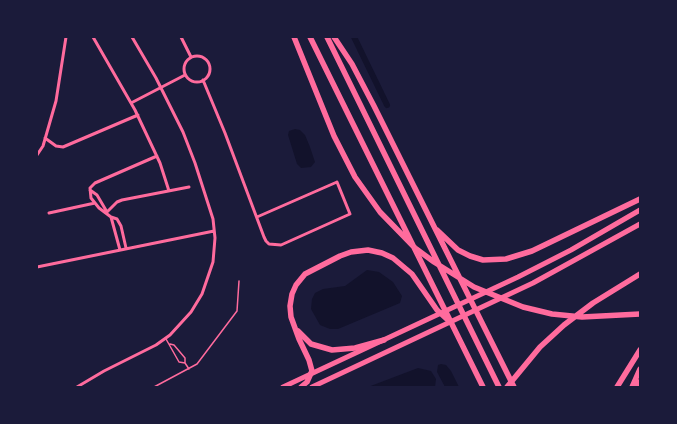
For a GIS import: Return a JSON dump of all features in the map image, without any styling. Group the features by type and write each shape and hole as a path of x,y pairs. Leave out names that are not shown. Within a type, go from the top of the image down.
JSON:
{"highway":[{"path":"294,37 334,136 355,177 380,212 396,229 434,262 474,287 523,307 552,314 582,317 640,314"},
{"path":"310,37 483,387"},
{"path":"328,37 499,387"},
{"path":"334,37 352,64 374,106 514,387"},
{"path":"434,226 464,254 476,258 498,260 532,251 640,199"},
{"path":"301,387 312,374 309,360 298,339 291,317 290,306 294,289 300,279 311,270 348,252 362,250 382,253 404,267 416,279 437,310 452,324"},
{"path":"507,387 540,347 564,325 593,303 640,274"},
{"path":"296,330 311,344 332,350 355,348 384,340"},
{"path":"617,387 640,350"},
{"path":"632,387 640,369"},
{"path":"637,387 640,382"}],"main road":[{"path":"284,387 476,298 558,257 640,210"},
{"path":"312,387 565,267 640,224"}],"street":[{"path":"37,155 45,138 56,101 66,37"},
{"path":"93,37 138,115 169,191"},
{"path":"77,387 165,338 186,318 202,294 212,262 214,230 208,199 195,163 161,87 132,37"},
{"path":"181,37 191,57"},
{"path":"191,57 202,57 208,63 209,72 203,80 192,81 185,75 184,65 191,57"},
{"path":"131,103 185,75"},
{"path":"203,80 266,241 274,246 280,245 350,214 337,182 257,217"},
{"path":"45,138 56,146 63,147 138,115"},
{"path":"107,212 91,198 90,188 95,183 156,156"},
{"path":"107,212 117,202 122,200 189,187"},
{"path":"90,190 97,194 111,217 120,250"},
{"path":"49,213 95,203"},
{"path":"111,217 117,219 121,226 126,248"},
{"path":"37,267 214,230"}],"lane":[{"path":"154,387 197,364 237,311 239,281"},
{"path":"165,338 170,344 174,345 185,358 185,363 189,369"},
{"path":"170,344 170,348 179,362 185,363"}],"shaded area":[{"path":"295,129 300,130 305,135 315,162 311,167 301,168 297,164 288,135 289,131"},
{"path":"367,270 379,272 393,282 402,296 400,303 338,329 330,329 320,325 311,309 312,299 315,293 323,289 345,286"},
{"path":"438,365 446,365 451,371 459,387 445,387 437,372"},
{"path":"418,368 431,371 436,379 435,387 368,387"}],"waterway":[{"path":"354,37 387,105"}]}
